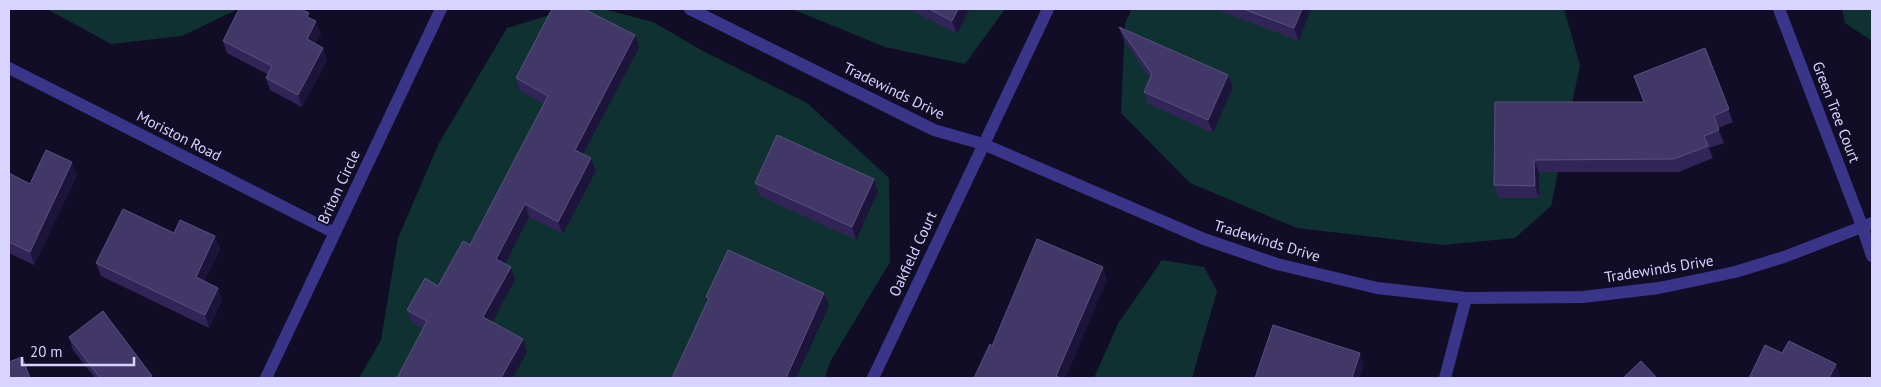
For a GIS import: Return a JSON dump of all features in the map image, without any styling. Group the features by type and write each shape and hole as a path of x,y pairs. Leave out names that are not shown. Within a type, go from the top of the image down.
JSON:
{"street":[{"name":"Briton Circle","path":"266,378 441,9"},
{"name":"Tradewinds Drive","path":"690,9 934,130 983,144 1204,239 1277,264 1377,288 1466,298 1582,297 1659,288 1735,272 1784,257 1867,224"},
{"name":"Oakfield Court","path":"873,378 1048,9"},
{"name":"Green Tree Court","path":"1778,9 1867,224 1872,256"},
{"name":"Moriston Road","path":"9,68 335,233"},
{"path":"1445,378 1466,298"}],"green space":[{"path":"47,9 238,9 182,36 111,44"},
{"path":"570,9 603,9 653,22 703,51 807,103 889,178 890,262 830,362 825,378 359,378 381,340 398,238 439,143 507,28"},
{"path":"792,9 1005,9 965,64 885,47"},
{"path":"1132,9 1564,9 1580,65 1551,206 1515,238 1443,245 1297,228 1190,183 1121,113 1125,23"},
{"path":"1842,9 1872,9 1872,41 1845,23"},
{"path":"1162,260 1204,267 1217,291 1192,378 1094,378 1118,324"}],"building":[{"path":"239,9 301,9 309,13 307,17 316,21 307,39 323,48 298,95 266,78 272,66 223,41"},
{"path":"552,9 584,9 635,35 575,150 591,158 558,222 525,204 496,259 511,267 483,317 523,339 501,378 397,378 427,321 407,310 425,278 438,286 463,241 470,245 548,96 516,78"},
{"path":"929,9 958,9 952,21"},
{"path":"1243,9 1302,9 1294,28"},
{"path":"1119,27 1228,75 1208,120 1144,92 1152,74"},
{"path":"1705,48 1729,109 1714,116 1719,130 1704,136 1708,146 1674,159 1534,160 1535,186 1494,185 1495,102 1644,102 1634,76"},
{"path":"777,135 874,179 852,227 755,183"},
{"path":"46,150 72,162 30,252 9,242 9,173 30,184"},
{"path":"123,209 174,233 180,220 215,236 196,277 218,288 205,315 96,263"},
{"path":"1037,239 1103,267 1056,376 1060,378 974,378 990,344 992,346"},
{"path":"728,250 824,293 786,378 672,378 709,298 706,297"},
{"path":"103,311 152,376 149,378 100,378 69,337"},
{"path":"1273,325 1360,353 1352,378 1255,378"},
{"path":"1789,341 1836,364 1829,378 1749,378 1765,345 1782,353"},
{"path":"22,357 30,378 9,378 9,362"},
{"path":"1641,361 1657,378 1623,378"}]}
